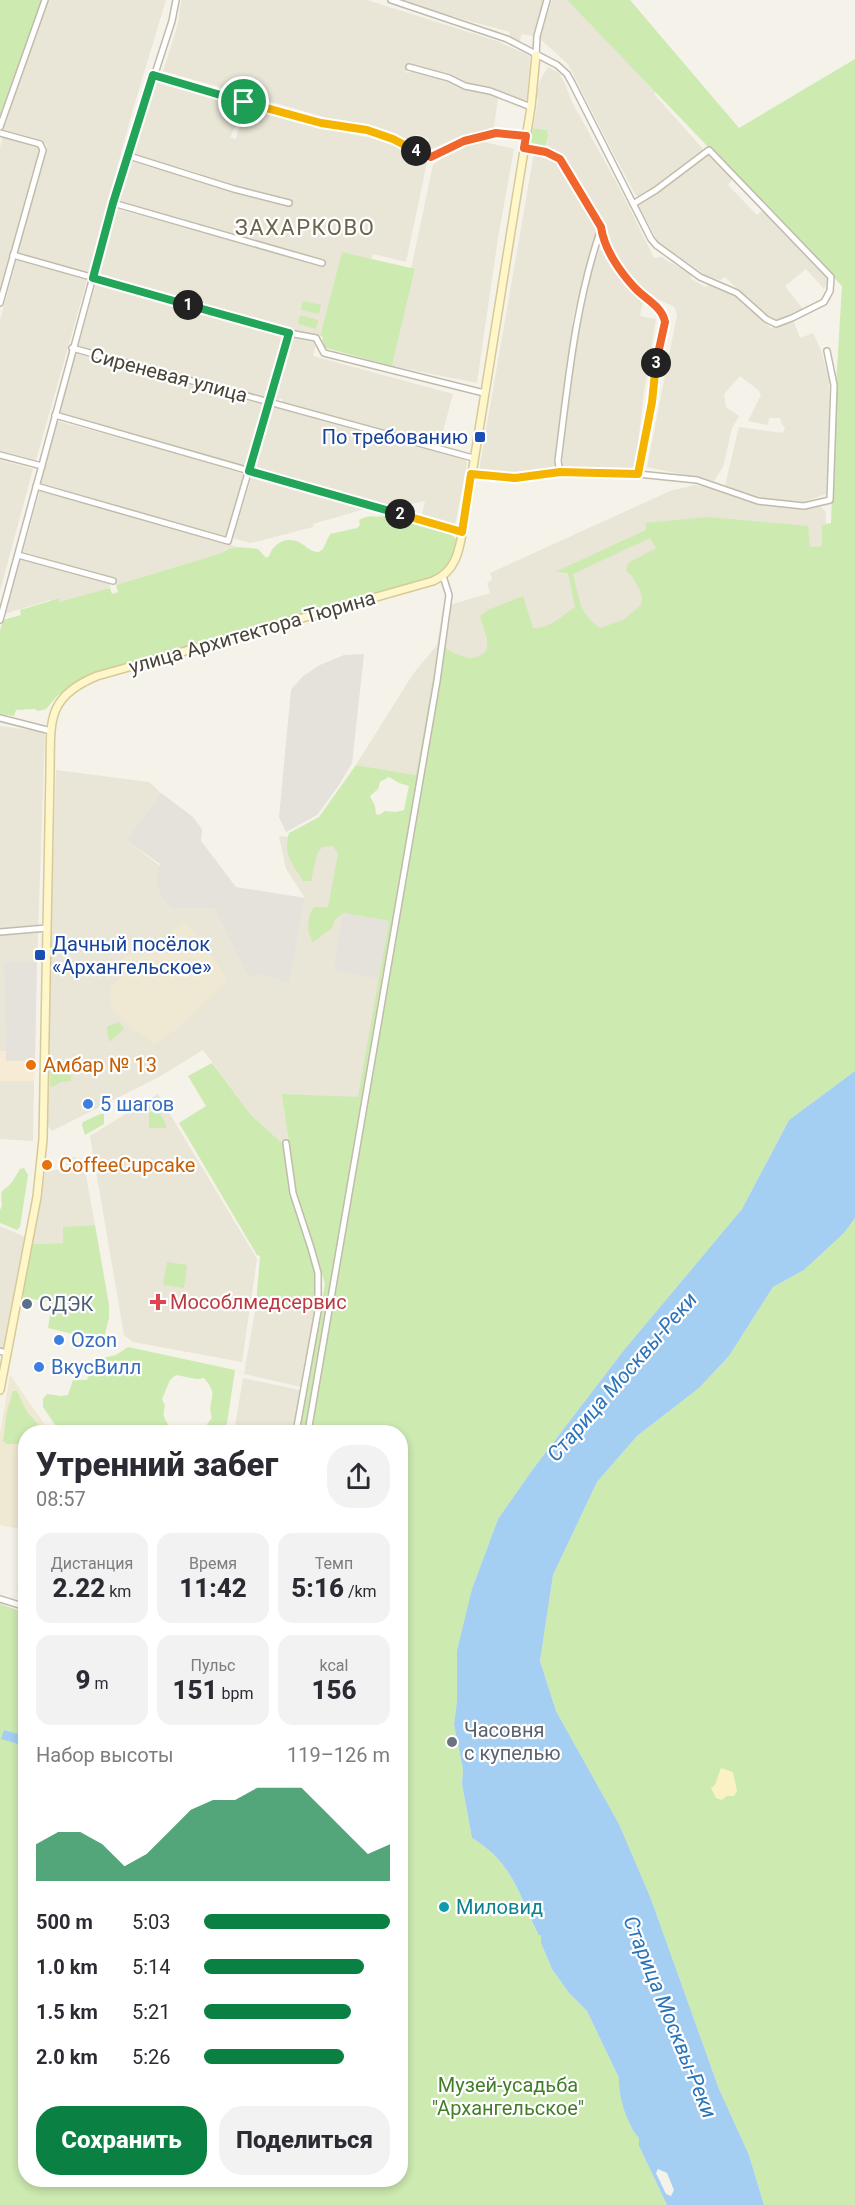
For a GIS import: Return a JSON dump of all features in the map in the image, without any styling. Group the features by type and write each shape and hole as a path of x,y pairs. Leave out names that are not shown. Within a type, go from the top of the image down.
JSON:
{"street":[{"path":"0,127 45,0"},
{"path":"0,620 113,203 172,21 176,0"},
{"path":"391,0 507,39 557,65 567,74 633,204 656,245 700,277 737,293 776,324 824,302 827,298 831,277 709,150 656,190 633,204"},
{"path":"309,1425 437,681 449,595 443,576 454,563 465,517 531,107 537,36 547,0"},
{"path":"409,67 449,78 465,86 490,91 531,107"},
{"path":"153,75 321,123 367,130 393,139 431,157 464,141 496,133 526,136"},
{"path":"0,133 40,144 43,150 0,303"},
{"path":"524,148 546,152 560,159 601,227 603,237 625,276 635,289 660,310 665,322 638,474"},
{"path":"129,156 234,189 289,202"},
{"path":"113,203 322,263"},
{"path":"560,472 558,461 570,363 580,308 601,227"},
{"path":"13,255 289,333 316,338 324,353 484,393"},
{"path":"36,486 228,540 289,333"},
{"name":"Сиреневая улица","path":"72,348 473,458"},
{"path":"471,474 515,478 560,472 638,474 697,480 758,501 804,506 830,500 834,385 827,351"},
{"path":"55,415 462,532"},
{"path":"0,455 42,466"},
{"path":"18,555 113,581"},
{"name":"улица Архитектора Тюрина","path":"0,1390 3,1352 37,1197 41,1161 50,757 55,708 73,687 87,680 443,576"},
{"path":"0,718 51,731"},
{"path":"0,932 46,928"},
{"path":"286,1143 293,1193 311,1248 318,1280 318,1311 297,1425"},
{"path":"0,1599 18,1605"}],"shaded area":[{"path":"48,0 166,0 88,274 17,254 47,147 46,144 2,130"},
{"path":"181,0 367,0 497,41 530,56 527,99 523,101 491,87 458,81 456,78 408,63 406,73 414,71 455,82 459,86 490,92 498,98 494,127 491,130 427,150 429,139 417,134 414,142 369,127 349,124 163,71 178,24"},
{"path":"401,0 544,0 533,36 522,34 519,43 508,38 510,32"},
{"path":"552,0 567,0 656,92 654,94 703,149 640,198 635,194 567,63 539,38"},
{"path":"548,67 559,73 654,258 661,257 692,275 690,278 705,287 709,284 730,292 771,328 794,322 800,338 813,333 821,350 829,379 826,494 801,503 762,498 735,491 725,485 739,427 783,433 785,427 780,418 769,418 768,425 748,421 761,395 740,376 724,394 726,407 739,416 732,428 723,467 714,481 647,467 677,315 675,308 643,294 628,277 602,226 561,157 547,145 547,130 533,128 538,100 536,96 540,81"},
{"path":"157,82 241,105 230,138 236,139 246,106 248,106 319,127 365,137 369,135 407,151 406,156 427,162 406,262 373,254 371,259 342,252 320,336 269,325 97,278 117,209 323,265 324,261 289,250 118,202 130,161 291,205 292,201 201,177 199,173 134,155 152,91"},
{"path":"3,136 38,146 40,149 0,288 0,148"},
{"path":"484,139 484,142 514,149 498,238 477,383 392,366 415,270 411,269 433,165 460,145"},
{"path":"534,153 546,154 557,159 599,227 572,324 575,326 565,380 557,466 554,470 518,474 479,470"},
{"path":"707,153 733,179 728,185 757,215 763,210 829,278 824,289 806,269 785,286 803,309 774,321 764,315 725,277 720,280 707,276 658,242 638,205"},
{"path":"596,248 607,253 614,264 613,271 618,272 643,300 640,316 656,319 644,392 635,471 562,467 570,377 578,326"},
{"path":"17,259 87,280 36,460 0,451 0,320"},
{"path":"96,283 285,335 267,398 78,347"},
{"path":"291,337 316,343 313,356 453,394 439,446 283,403 282,399 273,400"},
{"path":"75,353 264,405 247,468 59,413"},
{"path":"269,406 465,460 467,463 455,526 421,519 425,501 391,508 252,470"},
{"path":"57,421 169,451 246,475 228,535 41,483"},
{"path":"0,460 33,469 0,591"},
{"path":"252,476 365,509 313,524 313,527 250,543 233,538"},
{"path":"695,485 710,487 758,504 807,508 820,506 826,512 826,524 822,525 822,546 810,547 403,1425 300,1425 358,1098 283,1094 289,1143 283,1144 251,1115 203,1050 159,1077 52,1131 47,1125 46,1086 56,770 149,782 161,793 126,840 215,908 260,973 289,984 305,898 286,869 279,836 356,843 343,913 379,978 416,775 356,765 413,674 437,645 443,607 490,593 487,583 492,580 490,573 670,491"},
{"path":"40,490 237,547 116,585 114,579 23,552"},
{"path":"19,559 110,583 110,588 59,603 50,600 4,614"},
{"path":"364,654 352,763 317,815 286,832 279,817 291,690 302,677 320,665 344,655"},
{"path":"0,726 45,732 37,962 4,962 6,1051 0,1051"},
{"path":"161,793 193,817 202,829 201,841 236,887 305,898 289,984 260,973 249,977 215,908 172,908 163,899 156,881 160,864 126,840"},
{"path":"343,913 389,921 379,978 334,970"},
{"path":"183,922 199,936 228,980 183,1024 154,1046 144,1035 130,1028 111,1007 110,987 125,974 120,968 121,960 129,953 142,955"},
{"path":"4,962 37,962 35,1061 6,1061"},
{"path":"0,1051 6,1051 7,1061 35,1061 34,1081 0,1081"},
{"path":"0,1081 34,1081 33,1141 0,1139"},
{"path":"158,1094 257,1259 242,1362 133,1342 124,1335 90,1136"},
{"path":"66,1156 83,1159 95,1225 63,1227 64,1243 32,1244 45,1172 67,1168"},
{"path":"0,1226 25,1237 3,1349 0,1348"},
{"path":"256,1305 315,1312 301,1387 244,1374"},
{"path":"10,1375 45,1425 18,1425 18,1529 0,1525 0,1434"},
{"path":"243,1378 300,1390 293,1425 235,1425"}],"green space":[{"path":"0,0 42,0 0,115"},
{"name":"Музей-усадьба \"Архангельское\"","path":"567,0 630,0 739,128 855,59 855,1071 789,1120 742,1209 624,1350 533,1469 498,1519 472,1589 454,1725 463,1769 462,1784 472,1838 506,1868 537,1933 541,1936 541,1943 552,1969 569,1993 587,2011 619,2078 620,2093 627,2118 639,2138 639,2146 667,2205 0,2205 0,1604 18,1610 18,2187 408,2187 408,1425 300,1425 325,1284 296,1192 282,1094 358,1097 389,921 343,913 335,920 332,928 313,942 308,929 310,915 314,907 328,907 338,854 333,846 322,847 317,854 311,881 303,881 292,864 287,841 289,833 319,817 356,765 416,775 439,645 464,657 475,658 481,655 487,650 487,639 480,616 488,610 523,596 533,628 544,627 555,621 575,607 568,573 555,572 646,530 646,523 707,517 808,526 810,547 822,546 822,525 831,523 842,286","holes":["650,538 656,548 628,563 626,571 632,576 640,590 641,605 623,620 600,628 587,617 573,574","389,777 409,786 404,810 376,814 370,796 378,789 380,782"]},
{"path":"533,128 547,130 545,150 530,147"},
{"path":"342,252 415,269 392,366 322,347 323,337 320,336"},
{"path":"303,301 321,305 319,314 301,310"},
{"path":"300,315 318,320 316,329 298,324"},
{"path":"391,514 453,532 452,535 456,539 455,547 445,569 427,579 88,676 58,695 46,709 16,710 14,716 0,714 0,631 3,620 21,615 20,610 60,598 59,602 110,588 112,594 118,592 116,585 235,548 258,549 266,558 279,543 291,540 299,542 312,551 319,552 323,549 330,534 357,528 360,525 359,520 364,518"},
{"path":"119,1022 124,1029 109,1042 107,1027"},
{"path":"54,1062 58,1072 71,1075 71,1081 61,1082 52,1087 50,1085 51,1063"},
{"path":"212,1063 251,1115 283,1144 292,1194 309,1247 314,1272 315,1312 256,1305 260,1256 257,1255 179,1123 206,1106 188,1076"},
{"path":"157,1109 166,1128 149,1128 149,1113"},
{"path":"104,1114 104,1124 85,1135 83,1122"},
{"path":"24,1168 28,1175 20,1227 17,1230 0,1223 1,1196 2,1191 12,1182 20,1169"},
{"path":"855,1218 855,2205 764,2205 749,2155 719,2089 651,1899 619,1824 556,1711 540,1661 553,1575 597,1482 637,1436 699,1388 729,1356 773,1287 804,1270 844,1233"},
{"path":"95,1225 109,1305 109,1318 104,1338 89,1338 48,1328 52,1302 24,1298 22,1294 32,1244 63,1243 63,1227"},
{"path":"167,1262 187,1265 184,1288 163,1285"},
{"path":"128,1347 235,1370 226,1425 207,1425 212,1418 212,1390 204,1378 176,1375 170,1380 162,1399 165,1406 164,1416 169,1425 55,1425 43,1407 43,1399 47,1394 68,1395 73,1380 87,1380 95,1360 116,1355"},
{"path":"13,1391 17,1391 27,1412 39,1425 18,1425 18,1444 7,1444 3,1441 7,1411"}],"sand":[{"path":"721,1768 733,1772 737,1791 734,1796 727,1796 722,1800 716,1798 711,1788 715,1785"}],"water":[{"name":"Старица Москвы-Реки","path":"855,1071 855,1218 844,1233 804,1270 773,1287 729,1356 699,1388 637,1436 597,1482 553,1575 540,1661 556,1711 619,1824 651,1899 719,2089 749,2155 764,2205 667,2205 639,2146 639,2138 627,2118 620,2093 619,2078 587,2011 569,1993 552,1969 541,1943 541,1936 506,1869 497,1858 472,1838 462,1784 463,1769 454,1725 457,1701 457,1651 472,1589 498,1519 533,1469 624,1350 742,1209 789,1120","holes":["658,2169 667,2173 674,2190 671,2196 666,2194 656,2173"]},
{"path":"4,1730 18,1734 18,1744 1,1739"}],"place":[{"name":"По требованию","path":"480,437"},
{"name":"Дачный посёлок «Архангельское»","path":"40,955"},
{"name":"Амбар № 13","path":"31,1065"},
{"name":"5 шагов","path":"88,1104"},
{"name":"CoffeeCupcake","path":"47,1165"},
{"name":"Мособлмедсервис","path":"158,1302"},
{"name":"СДЭК","path":"27,1304"},
{"name":"Ozon","path":"59,1340"},
{"name":"ВкусВилл","path":"39,1367"},
{"name":"Часовня с купелью","path":"452,1742"},
{"name":"Миловид","path":"444,1907"}],"district":[{"name":"ЗАХАРКОВО","path":"305,227"}],"route":[{"path":"153,75 244,102 321,123 367,130 393,139 431,157 464,141 504,132 526,136 524,148 546,152 560,159 601,227 603,237 625,276 635,289 664,316 665,322 656,363 652,402 638,474 560,472 515,478 471,474 462,532 249,471 289,333 93,278 113,203 153,75"}]}
